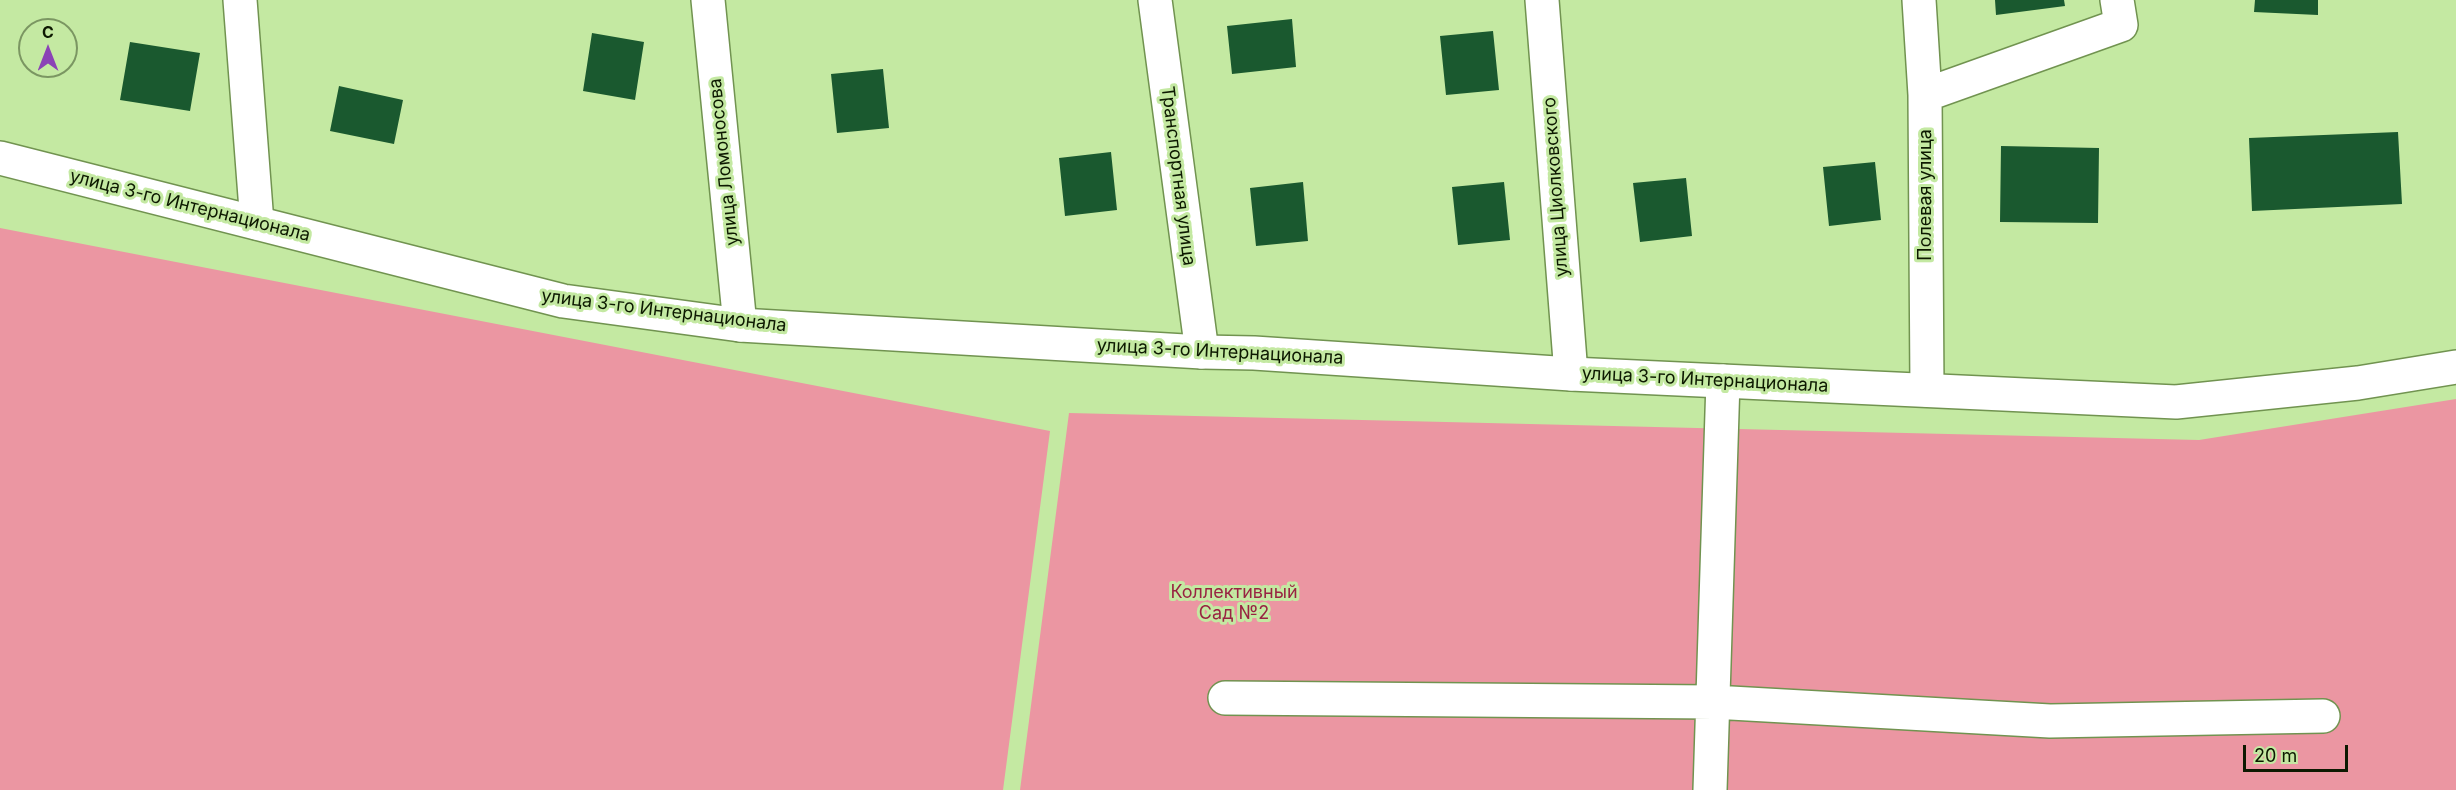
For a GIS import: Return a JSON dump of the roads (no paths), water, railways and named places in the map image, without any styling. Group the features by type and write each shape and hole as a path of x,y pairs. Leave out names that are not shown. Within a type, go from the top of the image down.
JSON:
{"main road":[{"path":"240,0 257,223"},
{"name":"улица Ломоносова","path":"708,0 740,325"},
{"name":"Транспортная улица","path":"1155,0 1202,352"},
{"name":"улица Циолковского","path":"1542,0 1571,374"},
{"name":"Полевая улица","path":"1919,0 1925,95 1927,390"},
{"path":"1925,95 2121,25 2117,0"},
{"name":"улица 3-го Интернационала","path":"0,158 563,301 740,325 1202,352 1254,353 1571,374 2176,402 2358,383 2456,366"},
{"path":"1710,790 1723,381"},
{"path":"1225,698 1713,702 2050,721 2323,716"}],"park label":[{"name":"Коллективный Сад №2","path":"1234,603"}]}
